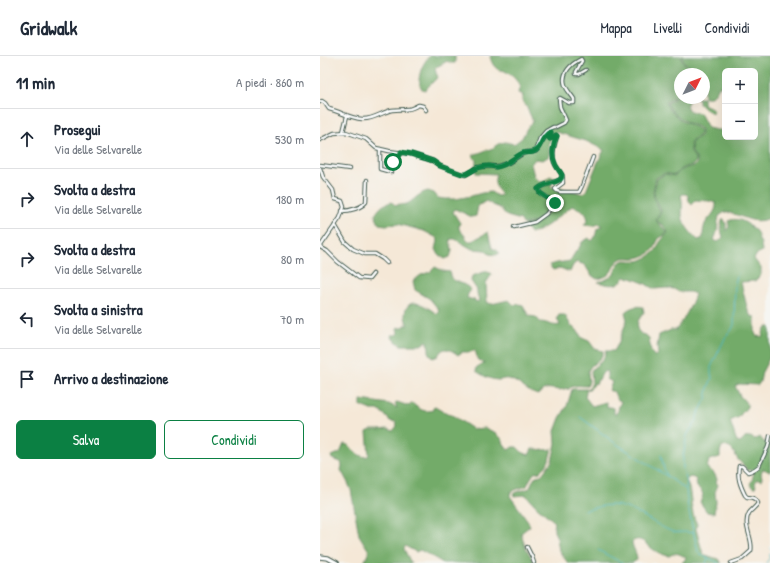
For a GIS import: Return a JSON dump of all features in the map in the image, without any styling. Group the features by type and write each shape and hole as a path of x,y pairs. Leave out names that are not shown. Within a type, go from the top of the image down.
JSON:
{"main road":[{"path":"320,557 328,558 337,563"}],"street":[{"path":"535,151 540,138 546,131 564,123 566,120 560,107 559,99 560,98 569,103 574,103 574,99 568,91 564,80 567,69 581,59 582,61 576,74 586,70"},
{"path":"320,102 322,101 325,103 329,109 347,116 361,119 373,117 391,110 408,109 419,104 426,110"},
{"path":"345,132 347,116"},
{"path":"320,140 334,133 345,132 366,139 376,148 411,154 433,161 440,166 462,174 467,174 479,167 495,167 508,163 522,154 537,150 543,139 550,132 550,139 556,135 557,136 554,143 554,162 564,177 563,182 556,188 556,190 560,192 579,192 593,156"},
{"path":"380,149 380,169 391,172 393,162 401,152"},
{"path":"350,169 320,166 323,176 333,190 335,199 342,201 343,204 340,218 320,247 359,278 368,279 373,274"},
{"path":"514,226 535,222 546,214 555,203 540,193 538,189 561,179 562,175"},
{"path":"342,211 364,205 366,202 367,180"},
{"path":"335,225 345,242 353,250 365,254 375,254 387,263"},
{"path":"731,563 747,556 751,551 752,542 747,528 748,517 749,513 758,503 758,501 751,496 747,497 745,495 738,477 738,468 739,466 742,466 748,472 757,468 767,451 770,436"},
{"path":"527,547 534,563"}],"green space":[{"path":"429,56 455,56 455,63 447,61 435,68 438,77 425,90 422,89 419,80 422,67"},
{"path":"490,56 681,56 684,63 691,68 674,68 674,97 666,104 682,121 700,130 700,134 690,144 691,152 696,160 694,164 683,168 675,175 665,173 656,178 653,191 654,198 660,212 656,220 667,232 659,239 652,251 647,255 640,257 620,259 608,275 597,279 591,275 585,265 577,262 573,265 570,272 560,268 553,270 549,265 570,261 582,242 589,238 592,241 595,237 597,229 602,226 599,224 593,226 584,225 588,220 586,214 582,210 572,206 538,231 530,233 524,225 536,223 556,204 539,191 540,188 553,183 550,187 571,190 583,194 586,191 604,150 586,141 556,132 549,142 549,156 543,160 535,159 531,164 534,176 539,181 545,180 550,176 556,179 537,189 540,194 554,203 546,213 535,222 523,224 521,220 507,216 500,208 486,201 478,206 476,216 472,217 455,209 453,212 460,223 459,229 468,241 472,241 488,232 492,248 500,253 496,255 489,254 485,250 472,249 455,239 450,239 452,251 450,257 445,259 439,255 436,249 438,241 437,238 424,231 398,224 379,224 375,215 384,205 392,202 396,206 399,204 406,204 428,191 434,193 438,198 445,199 456,199 491,192 497,196 502,195 496,186 496,174 476,173 474,166 476,165 476,160 473,155 505,142 514,144 522,138 527,128 533,121 522,101 523,95 518,93 520,86 519,84 507,72 499,70 495,67"},
{"path":"682,56 770,56 770,218 758,221 725,212 719,216 717,232 714,240 718,242 723,237 721,223 723,219 726,224 726,231 729,227 728,221 734,219 746,223 756,231 761,243 762,251 757,254 754,259 761,268 761,275 755,281 741,282 748,311 751,316 755,317 755,333 757,337 762,337 766,327 770,327 770,357 762,372 758,385 739,384 735,386 740,396 747,404 747,407 739,417 730,421 737,442 740,443 747,437 755,439 760,437 764,442 770,443 770,472 764,469 762,470 761,480 757,479 755,483 756,486 754,488 750,483 754,472 747,470 732,449 722,446 720,457 709,460 707,468 714,473 718,485 715,492 716,502 714,513 707,512 700,502 703,494 697,487 696,480 690,477 686,480 690,490 693,513 697,524 696,529 703,554 718,559 722,563 682,563 686,558 681,555 674,554 669,556 654,550 641,540 635,540 632,542 637,560 632,563 568,563 559,551 557,538 554,531 555,522 537,507 526,495 514,496 513,494 530,488 536,476 541,475 552,461 556,443 555,431 567,406 572,389 588,389 592,383 591,371 593,368 602,361 606,353 605,351 614,351 618,344 627,320 625,312 633,307 643,307 644,312 638,321 637,329 641,334 646,335 649,338 651,351 655,357 658,354 657,347 659,335 671,330 676,330 687,313 695,294 690,292 679,292 674,289 667,288 654,289 644,283 625,277 619,283 613,285 598,282 611,277 619,263 622,261 640,260 656,250 668,232 657,220 661,209 655,198 654,191 657,179 665,174 675,176 680,171 694,166 697,163 697,160 692,152 691,144 701,135 701,129 679,117 667,104 674,99 674,104 687,104 686,107 690,111 700,113 708,128 722,130 722,140 758,140 758,68 722,68 722,86 719,86 716,92 710,97 710,68 692,68 684,62","holes":["686,194 692,205 695,200 716,203 714,212 703,229 703,238 698,240 688,229 683,219 681,195","605,371 607,372 607,379 612,382 609,390 613,391 617,398 621,401 616,415 614,414 614,409 607,407 606,402 592,406 585,397 587,390 594,385 593,384 597,383 597,380 600,379"]},
{"path":"699,104 703,104 714,110 712,113"},
{"path":"435,267 443,271 450,272 452,279 469,288 471,290 467,298 475,300 476,302 479,301 477,290 471,281 472,276 487,272 492,274 486,283 487,302 491,304 509,300 514,305 523,305 529,316 536,317 540,322 555,325 560,325 557,318 559,315 565,315 571,326 577,330 582,338 589,341 595,349 603,351 600,359 591,366 588,371 589,382 587,386 574,386 568,390 567,388 558,390 545,389 538,395 530,392 512,380 492,379 476,371 477,367 485,363 478,360 475,350 470,352 462,352 458,355 452,351 444,349 438,356 433,358 429,354 427,341 421,345 401,345 393,339 391,335 396,335 398,333 397,328 399,327 401,330 401,327 408,325 405,315 406,309 412,303 421,304 437,314 439,310 430,299 415,290 413,281 421,275 430,272"},
{"path":"361,400 389,404 397,408 395,403 397,402 409,406 412,403 424,411 433,410 435,407 447,414 452,415 473,429 485,428 496,433 502,439 508,450 513,447 517,447 522,452 529,455 532,449 549,450 552,448 546,466 540,472 534,473 527,486 512,491 510,494 530,526 521,533 533,563 443,563 420,550 416,552 405,546 404,549 411,563 364,563 369,551 359,535 351,490 341,470 341,462 332,459 331,456 340,453 344,444 349,445 358,454 366,457 369,455 367,432 371,430 388,429 393,431 397,426 396,422 390,421 378,410 371,410 361,406"}],"waterway":[{"path":"698,552 688,507 686,489 687,482 683,469 683,457 687,435 697,420 697,416 706,399 712,378 711,367 726,336 734,325 735,283 738,273"},
{"path":"580,417 615,443 685,489"},
{"path":"661,455 667,475"},
{"path":"584,510 608,505 620,506 636,512 673,532 694,533"},
{"path":"598,550 622,563"},
{"path":"699,554 719,563"},
{"path":"766,563 770,557 770,554"},
{"path":"706,563 708,558"}],"route":[{"path":"393,162 401,152 433,161 440,166 462,174 467,174 479,167 495,167 508,163 527,152 533,152 537,150 546,135 551,132 550,139 556,135 557,136 554,143 553,156 554,162 562,177 559,180 540,187 538,191 543,196 555,203"}]}
